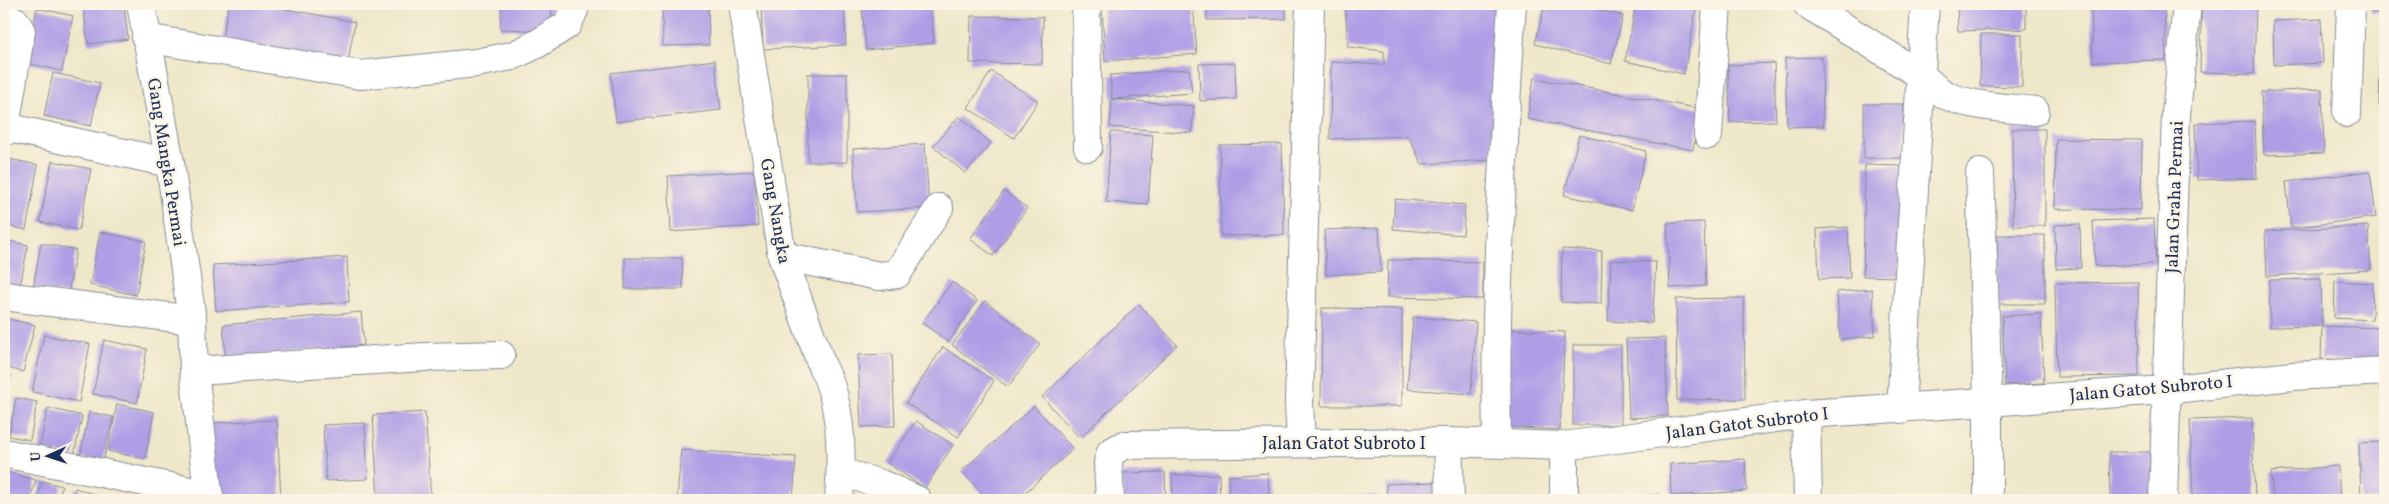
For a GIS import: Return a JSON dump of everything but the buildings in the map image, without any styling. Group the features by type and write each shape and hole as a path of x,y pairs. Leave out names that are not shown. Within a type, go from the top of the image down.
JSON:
{"street":[{"name":"Gang Mangka Permai","path":"140,4 170,163 192,320 194,372 209,497"},
{"path":"146,38 360,74 476,63 512,56 537,44 567,25 574,10 574,4"},
{"name":"Gang Nangka","path":"742,4 782,256 834,395 841,472 840,500"},
{"path":"1086,4 1088,147"},
{"path":"1301,443 1299,403 1310,4"},
{"path":"1497,443 1495,357 1504,130 1512,4"},
{"path":"1708,135 1716,4"},
{"path":"1807,4 1922,76 1937,90 1950,97 1974,103 2035,111"},
{"path":"1901,409 1925,4"},
{"name":"Jalan Graha Permai","path":"2163,500 2165,390 2170,336 2176,114 2186,4"},
{"path":"2347,112 2351,4"},
{"path":"4,18 16,20 21,31 4,129 170,163"},
{"path":"1980,173 1988,400 1988,500"},
{"path":"782,256 879,276 897,274 939,208"},
{"path":"4,296 192,320"},
{"path":"194,372 425,357 501,355"},
{"name":"Jalan Gatot Subroto I","path":"1110,500 1108,463 1110,452 1124,445 1448,442 1564,446 1806,414 1901,409 1988,400 2165,390 2293,376 2385,371"},
{"path":"1806,414 1808,500"},
{"path":"1448,442 1450,500"},
{"path":"1564,446 1564,500"},
{"path":"4,453 209,497"},
{"path":"841,472 881,484 917,500"}]}
